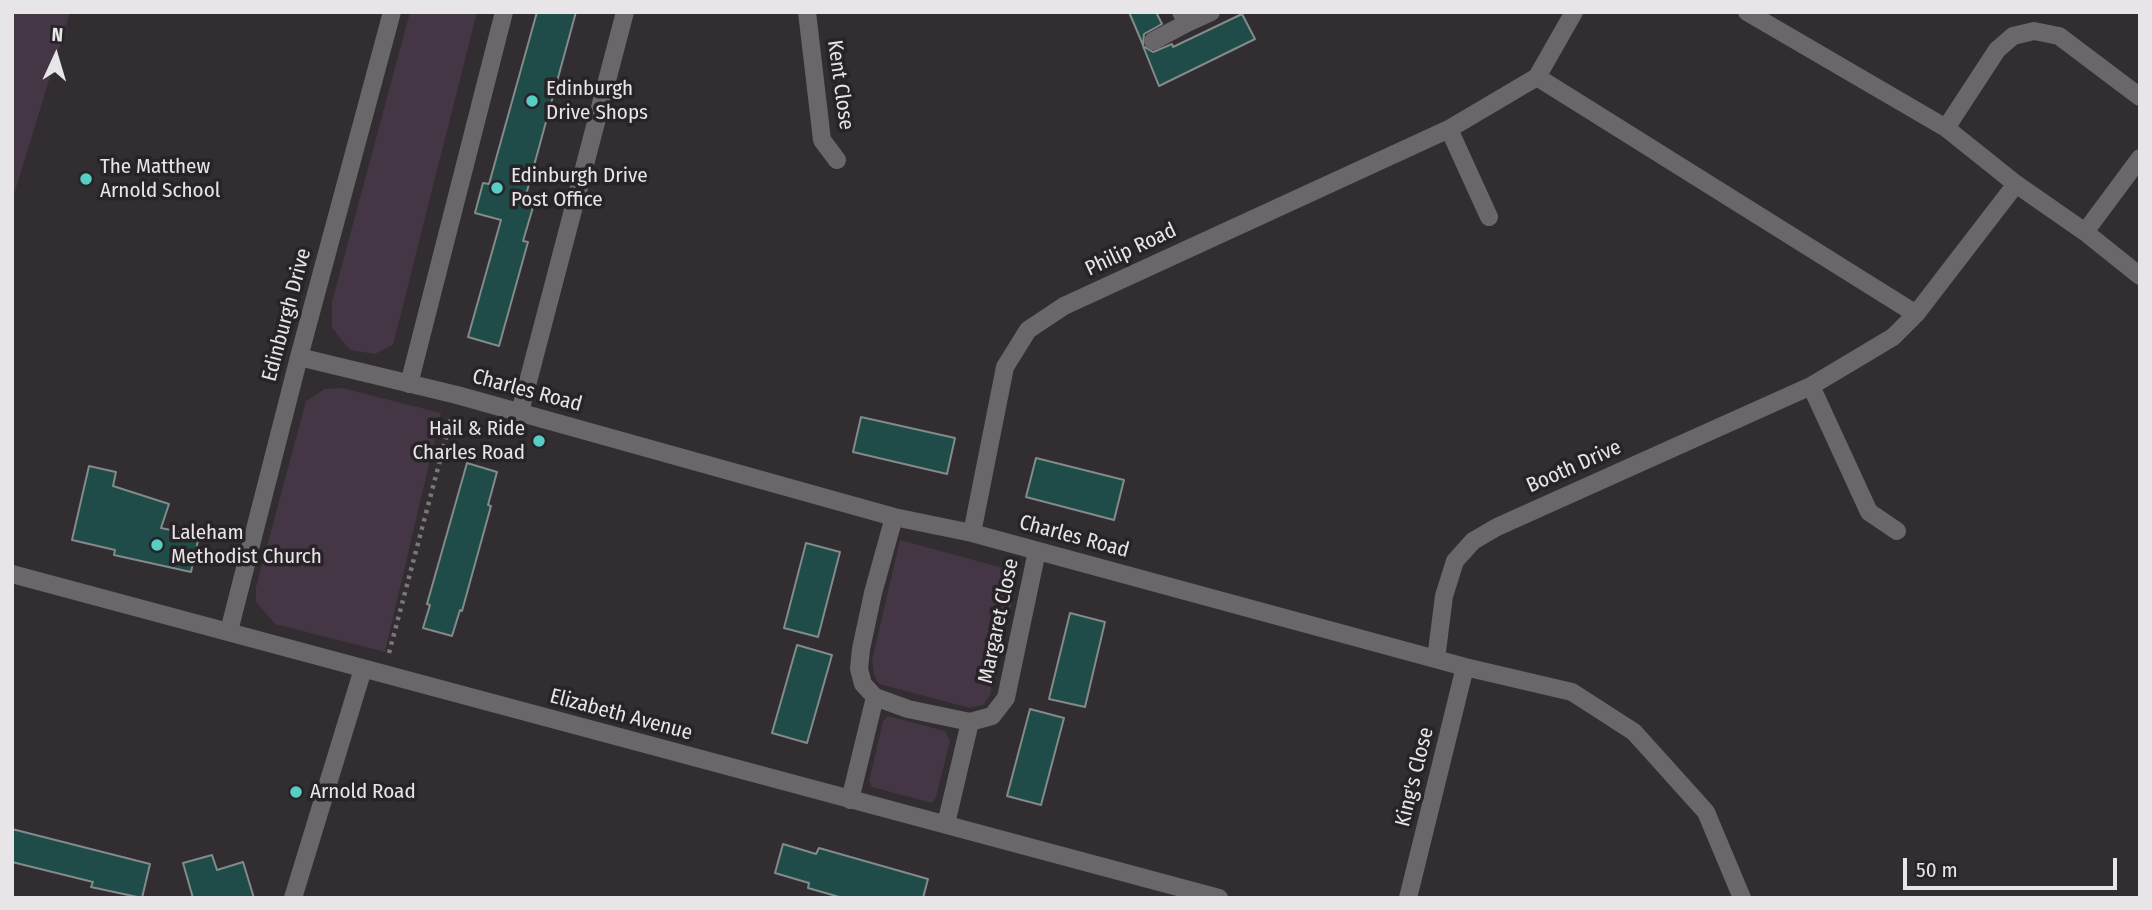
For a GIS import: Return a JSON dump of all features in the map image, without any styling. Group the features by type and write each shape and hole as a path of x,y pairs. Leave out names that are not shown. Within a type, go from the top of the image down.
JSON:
{"street":[{"name":"Edinburgh Drive","path":"229,631 299,358 393,12"},
{"path":"409,384 504,12"},
{"path":"520,412 625,12"},
{"name":"Kent Close","path":"807,12 822,140 837,160"},
{"path":"1153,41 1184,18 1211,12"},
{"name":"Philip Road","path":"972,533 1005,367 1028,330 1064,306 1449,129 1537,77 1574,12"},
{"path":"1747,12 1947,128 2016,184 2085,232 2140,276"},
{"path":"1947,128 1997,50 2013,36 2034,31 2059,36 2140,97"},
{"path":"1537,77 1916,314"},
{"path":"1449,129 1489,217"},
{"path":"2085,232 2140,158"},
{"name":"Booth Drive","path":"1436,659 1444,596 1455,561 1473,541 1497,527 1811,386 1893,337 1916,314 2016,184"},
{"name":"Charles Road","path":"299,358 457,395 894,517 972,533 1465,667 1572,692 1634,732 1706,811 1742,898"},
{"path":"1811,386 1869,512 1896,531"},
{"path":"894,517 873,593 859,669 863,684 875,697 908,709 971,722 946,824"},
{"name":"Margaret Close","path":"971,722 992,716 1006,698 1037,551"},
{"name":"Elizabeth Avenue","path":"12,574 1219,898"},
{"name":"King's Close","path":"1408,898 1465,667"},
{"path":"293,898 363,669"},
{"path":"850,800 875,697"}],"path":[{"path":"384,674 457,395"}],"shaded area":[{"path":"12,12 70,12 12,201"},
{"path":"410,12 477,12 393,345 375,354 350,350 332,328 332,302"},
{"path":"342,388 441,413 385,652 275,624 256,602 256,587 306,401 325,389"},
{"path":"900,540 1007,569 1017,583 990,695 983,705 970,708 879,684 874,675 872,660"},
{"path":"888,716 945,731 950,741 936,797 932,803 872,787 869,781 883,721"}],"building":[{"name":"Edinburgh Drive Shops","path":"537,12 576,12 526,195 536,197 523,241 528,242 499,346 468,337 501,220 475,213 483,183 489,184"},
{"path":"1129,12 1156,12 1162,24 1144,34 1143,45"},
{"path":"1242,14 1255,39 1159,86 1143,46 1153,52 1172,44 1173,47"},
{"path":"861,417 955,438 947,474 853,452"},
{"path":"1036,458 1124,480 1114,520 1026,497"},
{"path":"467,463 497,472 488,505 491,506 462,611 460,610 452,636 423,628 430,605 427,604"},
{"path":"89,466 116,472 113,486 169,504 161,528 199,536 191,572 114,555 115,550 72,540"},
{"path":"806,543 840,552 818,637 784,628"},
{"path":"1070,613 1105,622 1085,707 1049,699"},
{"path":"797,645 832,655 807,743 772,733"},
{"path":"1030,709 1064,718 1041,805 1007,796"},
{"path":"12,829 150,864 142,898 91,887 93,882 12,862"},
{"path":"783,844 816,854 819,848 928,879 923,898 843,898 808,888 809,883 775,873"},
{"path":"212,855 217,870 243,862 254,898 193,898 183,863"}],"place":[{"name":"Edinburgh Drive Shops","path":"532,101"},
{"name":"The Matthew Arnold School","path":"86,179"},
{"name":"Edinburgh Drive Post Office","path":"497,188"},
{"name":"Hail & Ride Charles Road","path":"539,441"},
{"name":"Laleham Methodist Church","path":"157,545"},
{"name":"Arnold Road","path":"296,792"}]}
